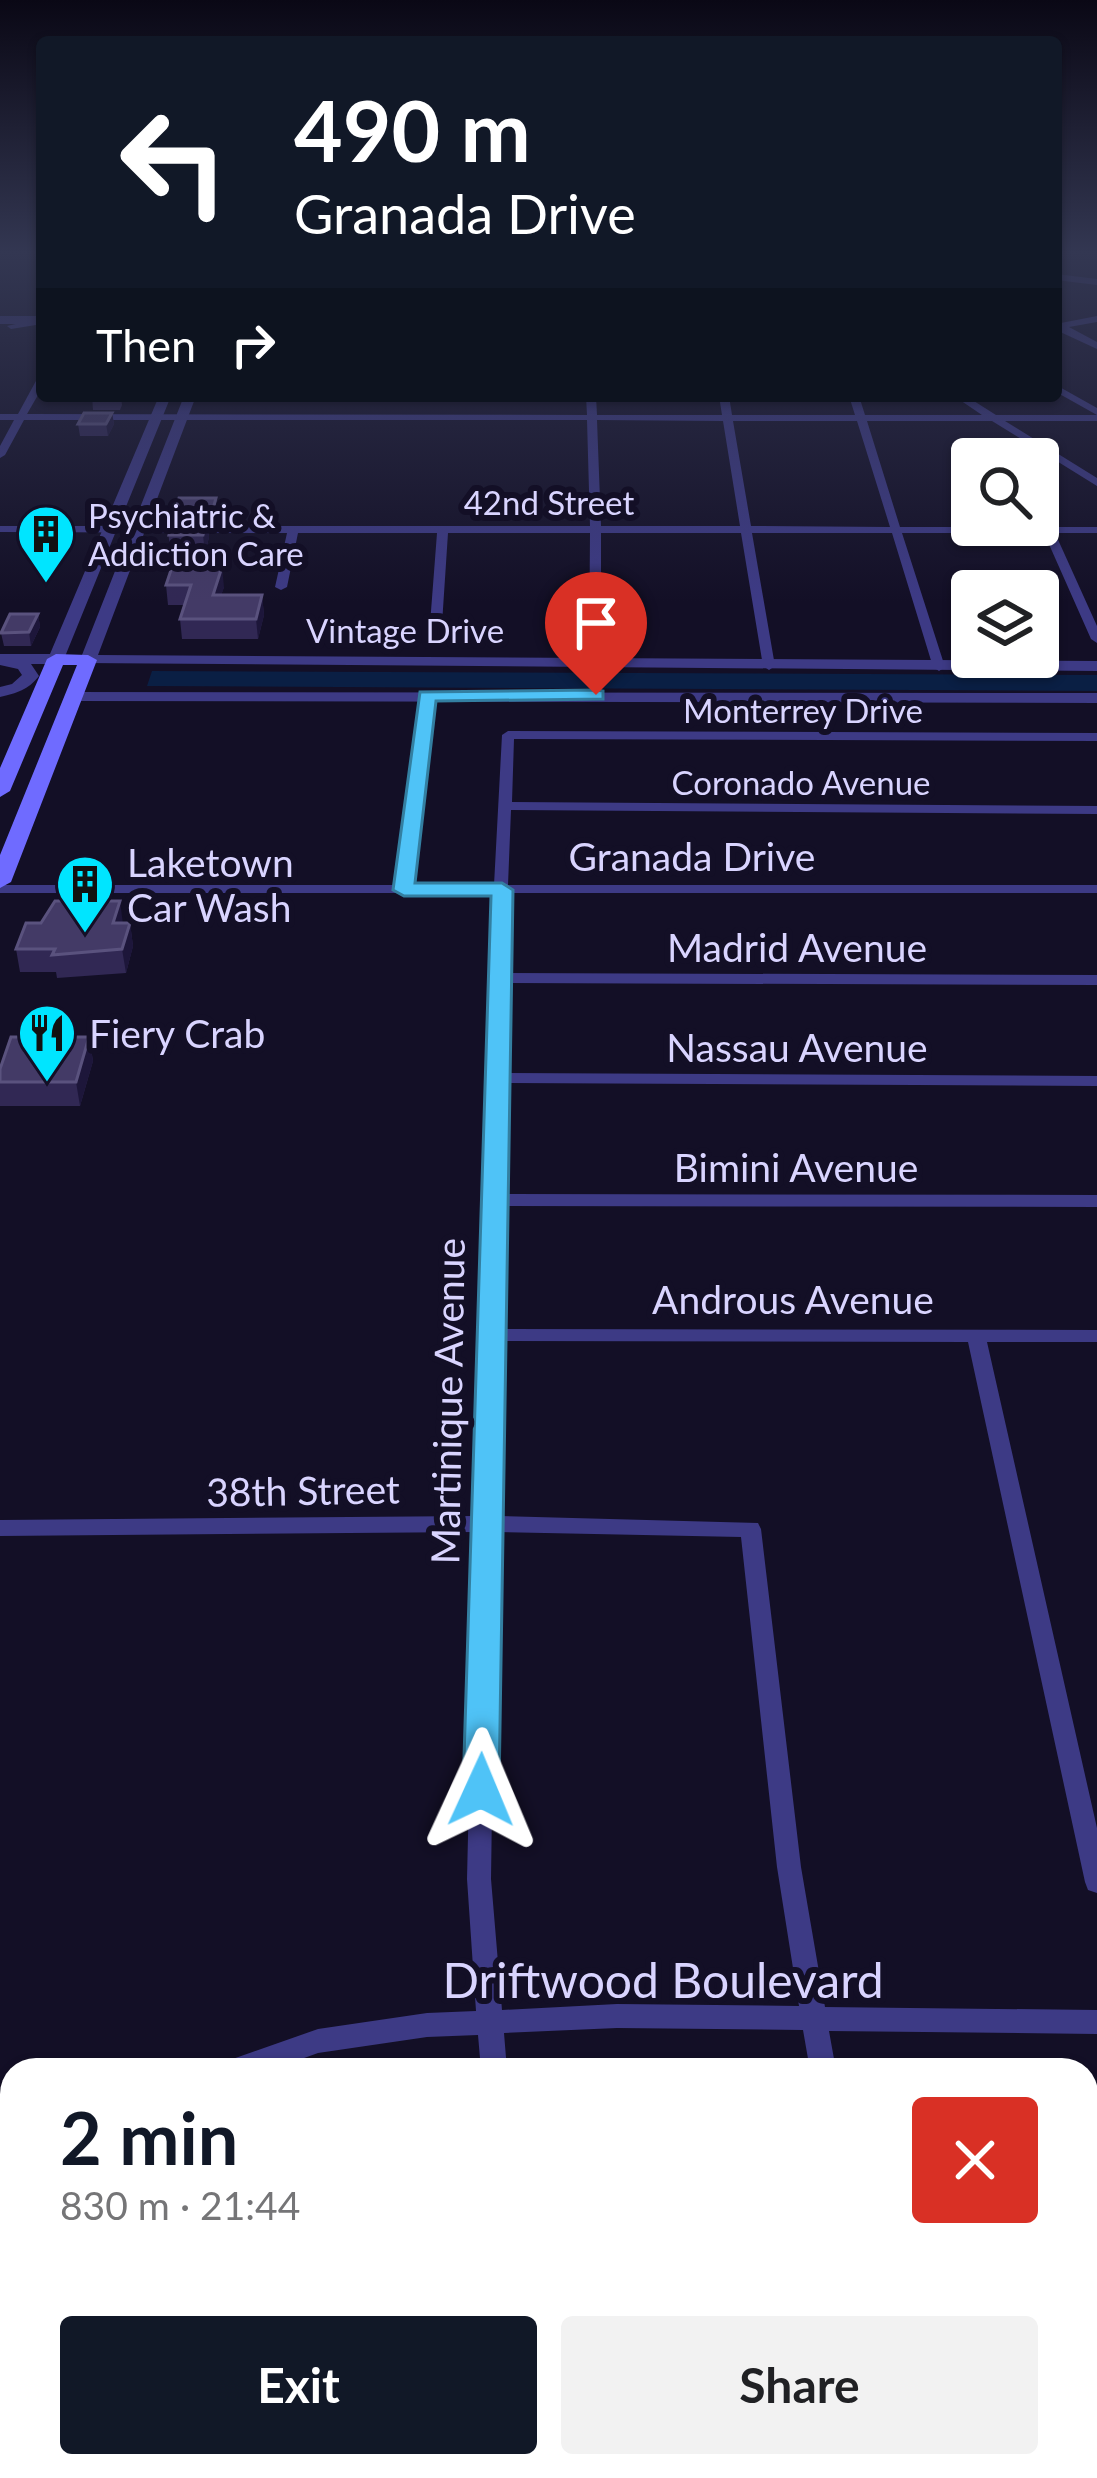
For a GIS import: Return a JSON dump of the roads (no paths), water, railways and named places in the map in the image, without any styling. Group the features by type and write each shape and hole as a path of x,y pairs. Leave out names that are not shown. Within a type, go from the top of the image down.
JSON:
{"main road":[{"name":"Vintage Drive","path":"56,659 88,660"},
{"path":"15,844 17,797 0,791 56,659"},
{"path":"0,885 88,660"},
{"name":"Vintage Drive","path":"40,696 73,696"}],"street":[{"path":"0,455 36,390"},
{"path":"1062,392 1097,416"},
{"path":"56,659 162,402"},
{"path":"88,660 188,402"},
{"path":"325,418 328,402"},
{"path":"453,418 455,402"},
{"path":"591,402 595,661"},
{"path":"725,402 769,666"},
{"path":"856,402 939,667"},
{"path":"969,402 1097,483"},
{"path":"0,417 1097,416"},
{"path":"281,587 293,528"},
{"name":"42nd Street","path":"0,529 951,529"},
{"path":"436,624 443,529"},
{"name":"42nd Street","path":"1059,530 1097,530"},
{"path":"1055,546 1097,639"},
{"name":"Vintage Drive","path":"0,660 56,659"},
{"path":"0,660 25,666 31,676 18,688 0,693"},
{"name":"Vintage Drive","path":"88,660 1097,667"},
{"path":"135,695 115,687 109,677 119,668 153,660"},
{"name":"Vintage Drive","path":"0,693 40,696"},
{"name":"Vintage Drive","path":"73,696 1097,698"},
{"path":"404,890 427,696"},
{"name":"Monterrey Drive","path":"508,734 1097,737"},
{"name":"Martinique Avenue","path":"494,2058 479,1879 497,978 508,734"},
{"name":"Coronado Avenue","path":"505,806 1097,810"},
{"name":"Granada Drive","path":"0,885 1097,889"},
{"name":"Madrid Avenue","path":"497,978 1097,980"},
{"name":"Nassau Avenue","path":"497,1078 1097,1082"},
{"name":"Bimini Avenue","path":"494,1200 1097,1201"},
{"name":"Androus Avenue","path":"489,1335 1097,1336"},
{"path":"976,1336 1097,1882"},
{"name":"38th Street","path":"0,1528 486,1524 752,1528 789,1867 814,2021"},
{"name":"Driftwood Boulevard","path":"271,2058 318,2042 427,2024 492,2021 617,2016 1097,2022"},
{"path":"814,2021 821,2058"}],"water":[{"path":"152,671 951,674 951,678 1097,675 1097,691 147,686"}],"place":[{"name":"Psychiatric & Addiction Care","path":"46,585"},
{"name":"Laketown Car Wash","path":"85,935"},
{"name":"Fiery Crab","path":"47,1084"}]}
